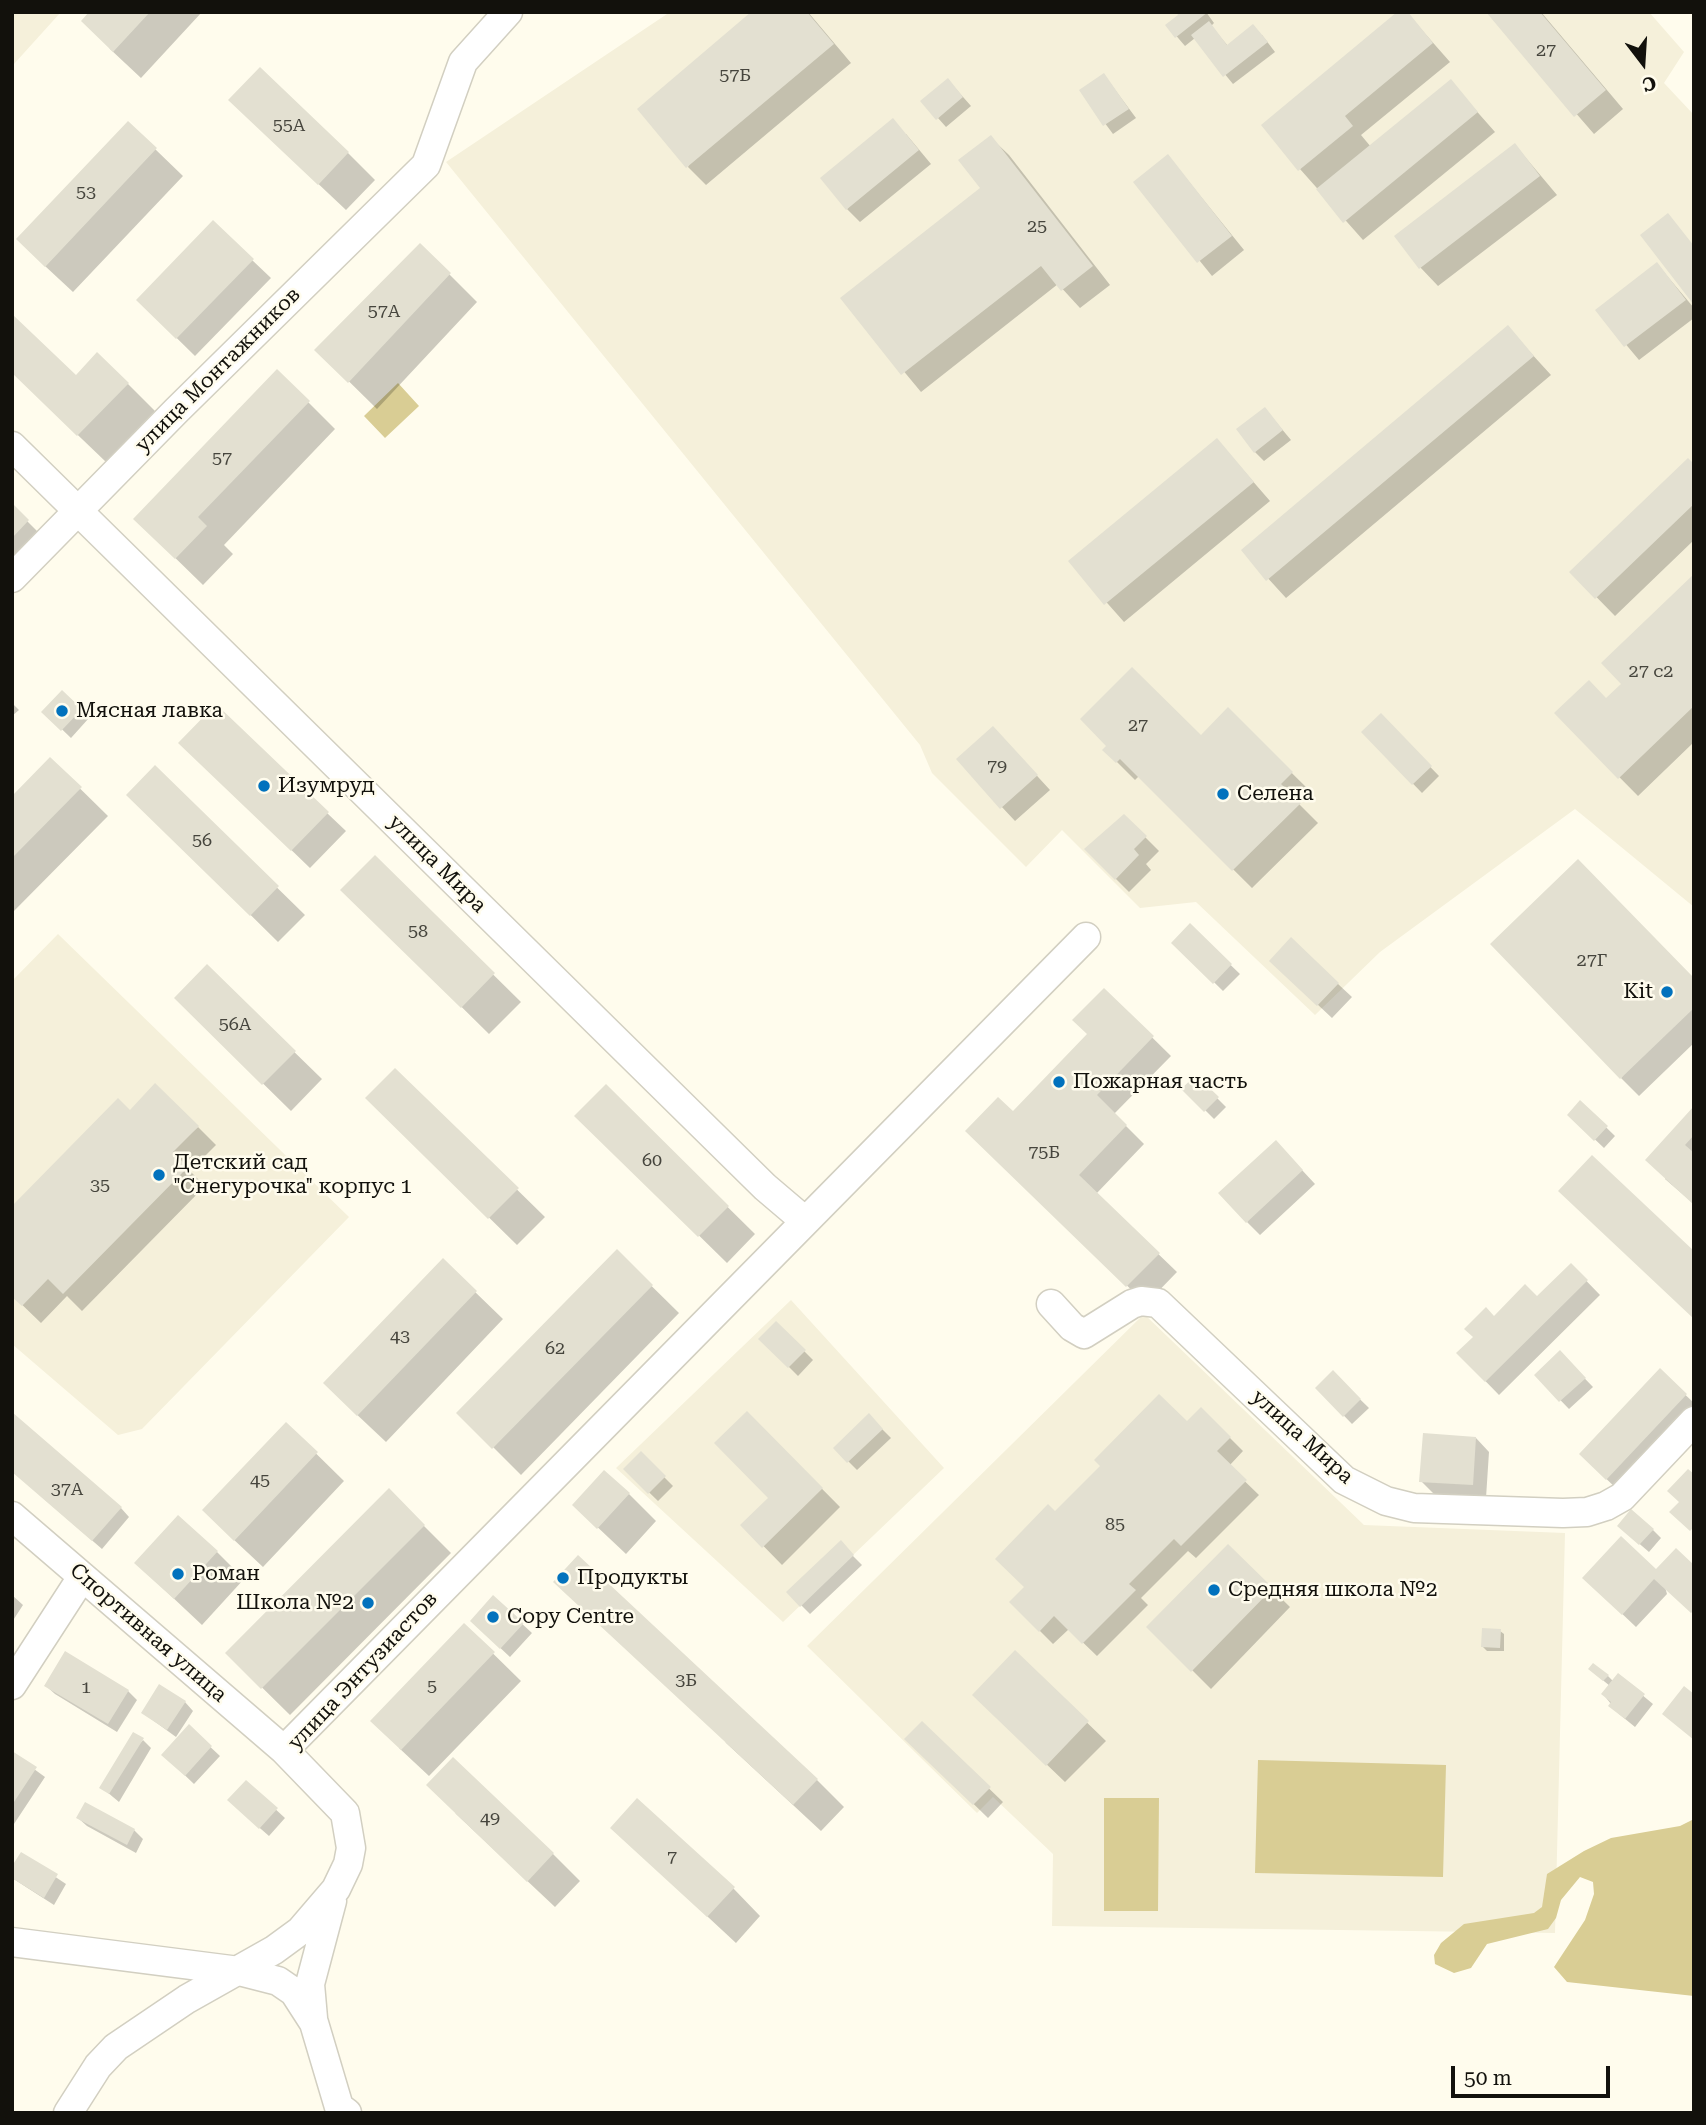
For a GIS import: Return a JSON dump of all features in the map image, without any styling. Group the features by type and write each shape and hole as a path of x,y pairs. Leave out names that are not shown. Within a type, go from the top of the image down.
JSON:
{"street":[{"name":"улица Монтажников","path":"12,578 426,165 463,62 508,12"},
{"name":"улица Мира","path":"12,446 746,1168 805,1221"},
{"name":"улица Энтузиастов","path":"68,2113 98,2066 116,2047 187,1999 239,1971 300,1931 336,1889 348,1864 351,1848 345,1813 284,1750 1086,937"},
{"name":"улица Мира","path":"1051,1304 1072,1327 1084,1334 1132,1304 1141,1301 1158,1303 1344,1480 1386,1501 1414,1508 1563,1513 1597,1509 1622,1497 1694,1421"},
{"name":"Спортивная улица","path":"12,1516 284,1750"},
{"path":"12,1685 82,1577"},
{"path":"336,1889 310,1984 314,2023 341,2111"},
{"path":"12,1942 264,1976 286,1987 299,1999 314,2023"}],"shaded area":[{"path":"12,12 61,12 14,64 12,63"},
{"path":"670,12 1649,12 1684,52 1664,83 1694,115 1694,907 1575,809 1380,952 1315,1015 1196,902 1140,908 1062,830 1026,867 932,773 920,745 446,162"},
{"path":"398,383 419,406 385,438 364,416"},
{"name":"Детский сад \"Снегурочка\" корпус 1","path":"58,934 349,1217 142,1429 118,1435 12,1344 12,981"},
{"path":"791,1300 944,1468 783,1622 616,1468"},
{"name":"Средняя школа №2","path":"1144,1314 1364,1525 1565,1533 1555,1933 1052,1926 1053,1854 993,1797 977,1813 807,1646"},
{"path":"1258,1760 1446,1765 1443,1877 1255,1873"},
{"path":"1104,1798 1159,1798 1158,1911 1104,1911"},
{"path":"1694,1819 1694,1996 1567,1982 1554,1967 1585,1920 1594,1894 1593,1882 1580,1877 1561,1900 1556,1918 1548,1929 1487,1944 1471,1968 1454,1973 1435,1964 1434,1955 1441,1943 1464,1924 1534,1913 1542,1907 1547,1874 1584,1851 1611,1838 1680,1826"}],"building":[{"path":"89,12 150,12 113,52 81,21"},
{"path":"751,12 807,12 834,44 686,168 637,109"},
{"path":"1176,12 1208,12 1175,38 1165,25 1178,15"},
{"path":"1397,12 1408,12 1433,43 1345,116 1353,126 1298,171 1261,125"},
{"path":"1486,12 1540,12 1606,90 1574,117"},
{"path":"1209,21 1227,45 1253,24 1268,42 1223,77 1191,35"},
{"path":"260,67 349,152 318,185 228,100"},
{"path":"1104,73 1129,109 1103,126 1079,90"},
{"path":"948,78 963,97 936,120 920,101"},
{"path":"1451,79 1478,112 1343,223 1316,189"},
{"path":"893,118 919,150 846,210 820,178"},
{"path":"128,121 157,148 45,267 16,239"},
{"path":"991,135 1093,266 1061,291 1041,266 901,375 840,298 980,188 958,160"},
{"path":"1515,143 1540,176 1419,269 1394,236"},
{"path":"1168,154 1232,236 1197,263 1133,182"},
{"path":"1668,213 1694,246 1694,305 1640,235"},
{"path":"213,220 254,259 176,339 136,300"},
{"path":"420,243 451,273 348,383 314,350"},
{"path":"1657,262 1686,300 1624,347 1595,310"},
{"path":"12,314 76,375 97,352 129,383 77,436 12,373"},
{"path":"1508,325 1534,356 1266,581 1241,550"},
{"path":"277,369 310,401 198,517 207,526 175,559 133,519"},
{"path":"1265,407 1283,430 1254,453 1236,429"},
{"path":"1217,438 1254,482 1104,605 1068,561"},
{"path":"1688,458 1694,464 1694,504 1595,599 1569,572"},
{"path":"12,503 29,520 12,538"},
{"path":"1694,574 1694,706 1618,779 1554,713 1589,680 1606,698 1621,684 1601,663"},
{"name":"Селена","path":"1132,667 1201,735 1228,707 1293,772 1281,784 1301,803 1232,871 1120,759 1116,763 1102,750 1106,746 1080,719"},
{"path":"62,690 82,709 61,731 41,712"},
{"path":"216,704 329,812 291,851 178,743"},
{"path":"1381,713 1432,766 1412,785 1361,732"},
{"path":"993,726 1038,775 1000,809 956,759"},
{"path":"50,757 82,787 12,858 12,796"},
{"path":"155,765 279,886 250,916 126,795"},
{"path":"1124,814 1147,836 1134,849 1139,855 1115,880 1084,849"},
{"path":"375,855 495,973 461,1008 340,890"},
{"path":"1578,859 1694,978 1694,1008 1620,1079 1490,944"},
{"path":"1190,923 1232,964 1213,984 1171,943"},
{"path":"1291,937 1339,983 1317,1006 1269,961"},
{"path":"207,964 296,1051 262,1085 174,998"},
{"path":"1104,988 1154,1036 1097,1095 1127,1125 1079,1175 1160,1253 1126,1287 965,1131 998,1097 1013,1111 1087,1034 1072,1020"},
{"path":"395,1068 519,1188 488,1219 365,1098"},
{"path":"1196,1075 1219,1097 1204,1112 1181,1089"},
{"path":"155,1083 199,1126 173,1152 188,1167 63,1294 48,1279 22,1306 12,1297 12,1206 118,1098 130,1110"},
{"path":"606,1084 729,1206 698,1237 574,1116"},
{"path":"1580,1100 1608,1126 1594,1141 1567,1115"},
{"path":"1694,1106 1694,1135 1685,1145 1694,1153 1694,1205 1645,1160"},
{"path":"1276,1140 1303,1170 1246,1223 1218,1193"},
{"path":"1592,1155 1694,1251 1694,1319 1558,1191"},
{"path":"617,1249 653,1285 492,1449 456,1413"},
{"path":"443,1258 477,1291 357,1416 323,1383"},
{"path":"1571,1263 1588,1280 1485,1382 1456,1353 1473,1337 1464,1329 1486,1307 1494,1316 1525,1284 1537,1296"},
{"path":"776,1321 806,1350 788,1368 758,1339"},
{"path":"1560,1350 1586,1378 1559,1402 1534,1375"},
{"path":"1660,1368 1687,1394 1606,1480 1579,1454"},
{"path":"1333,1370 1361,1399 1343,1417 1315,1388"},
{"path":"1159,1394 1187,1421 1201,1407 1231,1437 1217,1451 1247,1480 1181,1546 1174,1539 1129,1584 1136,1590 1082,1644 1054,1616 1039,1632 1009,1602 1024,1587 995,1559 1048,1504 1055,1511 1100,1466 1094,1460"},
{"path":"747,1411 823,1488 762,1548 740,1525 768,1498 714,1443"},
{"path":"12,1412 122,1507 92,1541 12,1472"},
{"path":"869,1413 883,1429 847,1463 833,1448"},
{"path":"286,1422 318,1452 234,1541 202,1510"},
{"path":"1423,1433 1476,1437 1473,1485 1419,1482"},
{"path":"641,1451 666,1476 648,1494 623,1469"},
{"path":"1688,1469 1694,1474 1694,1527 1690,1531 1669,1512 1679,1502 1667,1491"},
{"path":"604,1470 630,1493 597,1529 572,1505"},
{"path":"389,1488 425,1525 261,1689 225,1653"},
{"path":"1631,1509 1654,1529 1639,1545 1617,1526"},
{"path":"178,1515 218,1551 174,1599 134,1563"},
{"path":"1621,1536 1656,1569 1676,1548 1694,1565 1694,1610 1691,1613 1654,1579 1622,1615 1582,1578"},
{"path":"841,1540 854,1555 800,1607 786,1592"},
{"path":"1228,1544 1273,1588 1191,1672 1146,1627"},
{"path":"578,1555 818,1779 793,1805 553,1582"},
{"path":"493,1595 524,1623 500,1649 470,1621"},
{"path":"464,1623 495,1652 401,1750 370,1721"},
{"path":"1482,1628 1501,1629 1500,1648 1481,1647"},
{"path":"1015,1650 1089,1721 1046,1766 972,1695"},
{"path":"65,1651 129,1690 108,1724 44,1686"},
{"path":"1593,1663 1609,1675 1603,1681 1588,1669"},
{"path":"1618,1673 1645,1694 1625,1719 1608,1706 1611,1702 1601,1694"},
{"path":"159,1684 186,1701 167,1730 141,1713"},
{"path":"1684,1686 1694,1694 1694,1740 1662,1714"},
{"path":"922,1721 991,1787 973,1805 904,1739"},
{"path":"189,1724 212,1746 185,1776 161,1755"},
{"path":"133,1732 144,1738 109,1794 99,1788"},
{"path":"12,1751 37,1767 12,1805"},
{"path":"453,1757 554,1853 527,1882 426,1785"},
{"path":"246,1780 278,1808 259,1829 227,1800"},
{"path":"637,1798 735,1887 707,1917 610,1828"},
{"path":"85,1802 135,1829 127,1845 76,1818"},
{"path":"21,1852 58,1874 44,1898 12,1878 12,1866"}],"place":[{"name":"Мясная лавка","path":"62,711"},
{"name":"Изумруд","path":"264,786"},
{"name":"Селена","path":"1223,794"},
{"name":"Kit","path":"1667,992"},
{"name":"Пожарная часть","path":"1059,1082"},
{"name":"Детский сад \"Снегурочка\" корпус 1","path":"159,1175"},
{"name":"Роман","path":"178,1574"},
{"name":"Продукты","path":"563,1578"},
{"name":"Средняя школа №2","path":"1214,1590"},
{"name":"Школа №2","path":"368,1603"},
{"name":"Copy Centre","path":"493,1617"}]}
